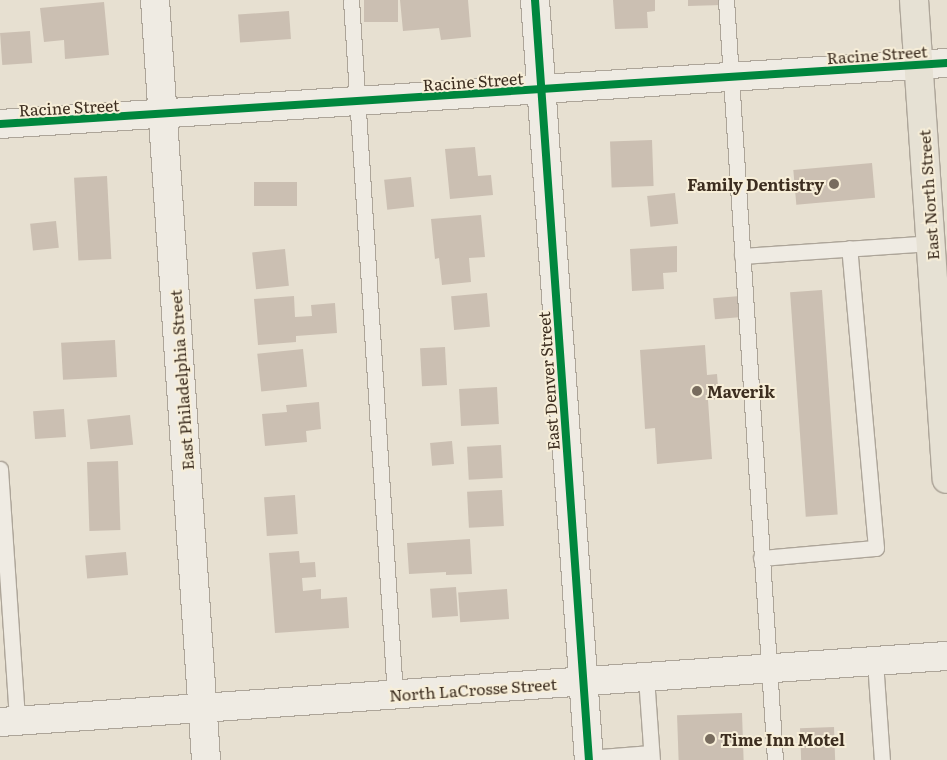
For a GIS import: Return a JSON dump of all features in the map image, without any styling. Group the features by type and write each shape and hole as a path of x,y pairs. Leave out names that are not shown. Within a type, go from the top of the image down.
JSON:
{"main road":[{"name":"East North Street","path":"914,0 931,243 942,328 947,479"}],"street":[{"name":"East Philadelphia Street","path":"155,0 206,760"},
{"name":"East Denver Street","path":"535,0 589,759"},
{"name":"Racine Street","path":"0,124 947,63"},
{"name":"North LaCrosse Street","path":"9,722 947,656"}],"lane":[{"path":"351,0 395,694"},
{"path":"726,0 775,760"},
{"path":"742,256 931,243"},
{"path":"761,558 876,548 850,248"},
{"path":"0,470 9,722"},
{"path":"875,661 882,760"},
{"path":"589,759 652,756 646,677"}],"building":[{"path":"364,0 398,0 398,22 364,22"},
{"path":"400,0 468,0 471,37 441,40 439,28 403,31"},
{"path":"613,0 655,0 655,11 647,12 648,28 615,29"},
{"path":"688,0 721,0 722,5 688,6"},
{"path":"104,2 109,55 65,59 64,40 44,42 40,8"},
{"path":"289,11 291,39 240,42 238,15"},
{"path":"30,31 32,63 2,65 0,33"},
{"path":"652,140 654,186 612,187 610,141"},
{"path":"475,147 478,176 491,175 493,195 450,199 445,149"},
{"name":"Family Dentistry","path":"872,163 875,198 796,205 793,170"},
{"path":"107,176 111,259 78,261 74,178"},
{"path":"411,177 414,207 387,210 384,180"},
{"path":"254,182 297,182 297,206 254,206"},
{"path":"675,193 678,224 650,227 647,196"},
{"path":"481,215 485,257 469,258 471,282 442,285 439,258 435,259 431,219"},
{"path":"56,221 59,248 33,251 30,224"},
{"path":"677,246 677,272 663,273 664,289 632,291 630,249"},
{"path":"285,249 289,286 256,289 252,252"},
{"path":"822,290 838,514 806,517 790,292"},
{"path":"487,293 490,327 454,330 451,296"},
{"path":"294,296 295,317 312,316 311,305 335,303 337,333 296,336 296,342 258,345 254,299"},
{"path":"740,296 742,317 715,319 713,298"},
{"path":"115,340 117,377 63,380 61,343"},
{"path":"705,345 707,375 717,374 719,399 708,400 712,459 657,464 655,428 645,429 640,350"},
{"path":"445,347 447,385 422,386 420,348"},
{"path":"303,349 307,387 261,392 257,354"},
{"path":"497,387 499,424 461,426 459,389"},
{"path":"319,402 321,429 306,431 307,442 265,446 262,414 287,412 286,405"},
{"path":"64,409 66,437 35,439 33,411"},
{"path":"130,415 133,445 90,449 87,419"},
{"path":"452,441 454,464 432,466 430,443"},
{"path":"501,445 503,478 469,480 467,447"},
{"path":"118,461 120,530 89,531 87,462"},
{"path":"502,490 504,526 469,528 467,492"},
{"path":"295,495 298,534 267,536 264,497"},
{"path":"470,539 472,574 446,575 446,572 409,574 407,543"},
{"path":"299,551 300,563 315,562 316,577 302,578 303,591 321,589 321,599 347,597 349,628 275,633 269,553"},
{"path":"126,552 128,575 87,578 85,556"},
{"path":"456,587 458,616 432,618 430,589"},
{"path":"507,589 509,619 460,622 458,592"},
{"name":"Time Inn Motel","path":"742,713 744,760 679,760 677,715"},
{"name":"Time Inn Motel","path":"834,727 835,760 801,760 800,728"}],"cycle path":[{"path":"535,0 589,760"},
{"path":"0,124 947,63"}],"place":[{"name":"Family Dentistry","path":"834,184"},
{"name":"Maverik","path":"697,391"},
{"name":"Time Inn Motel","path":"710,739"}]}
